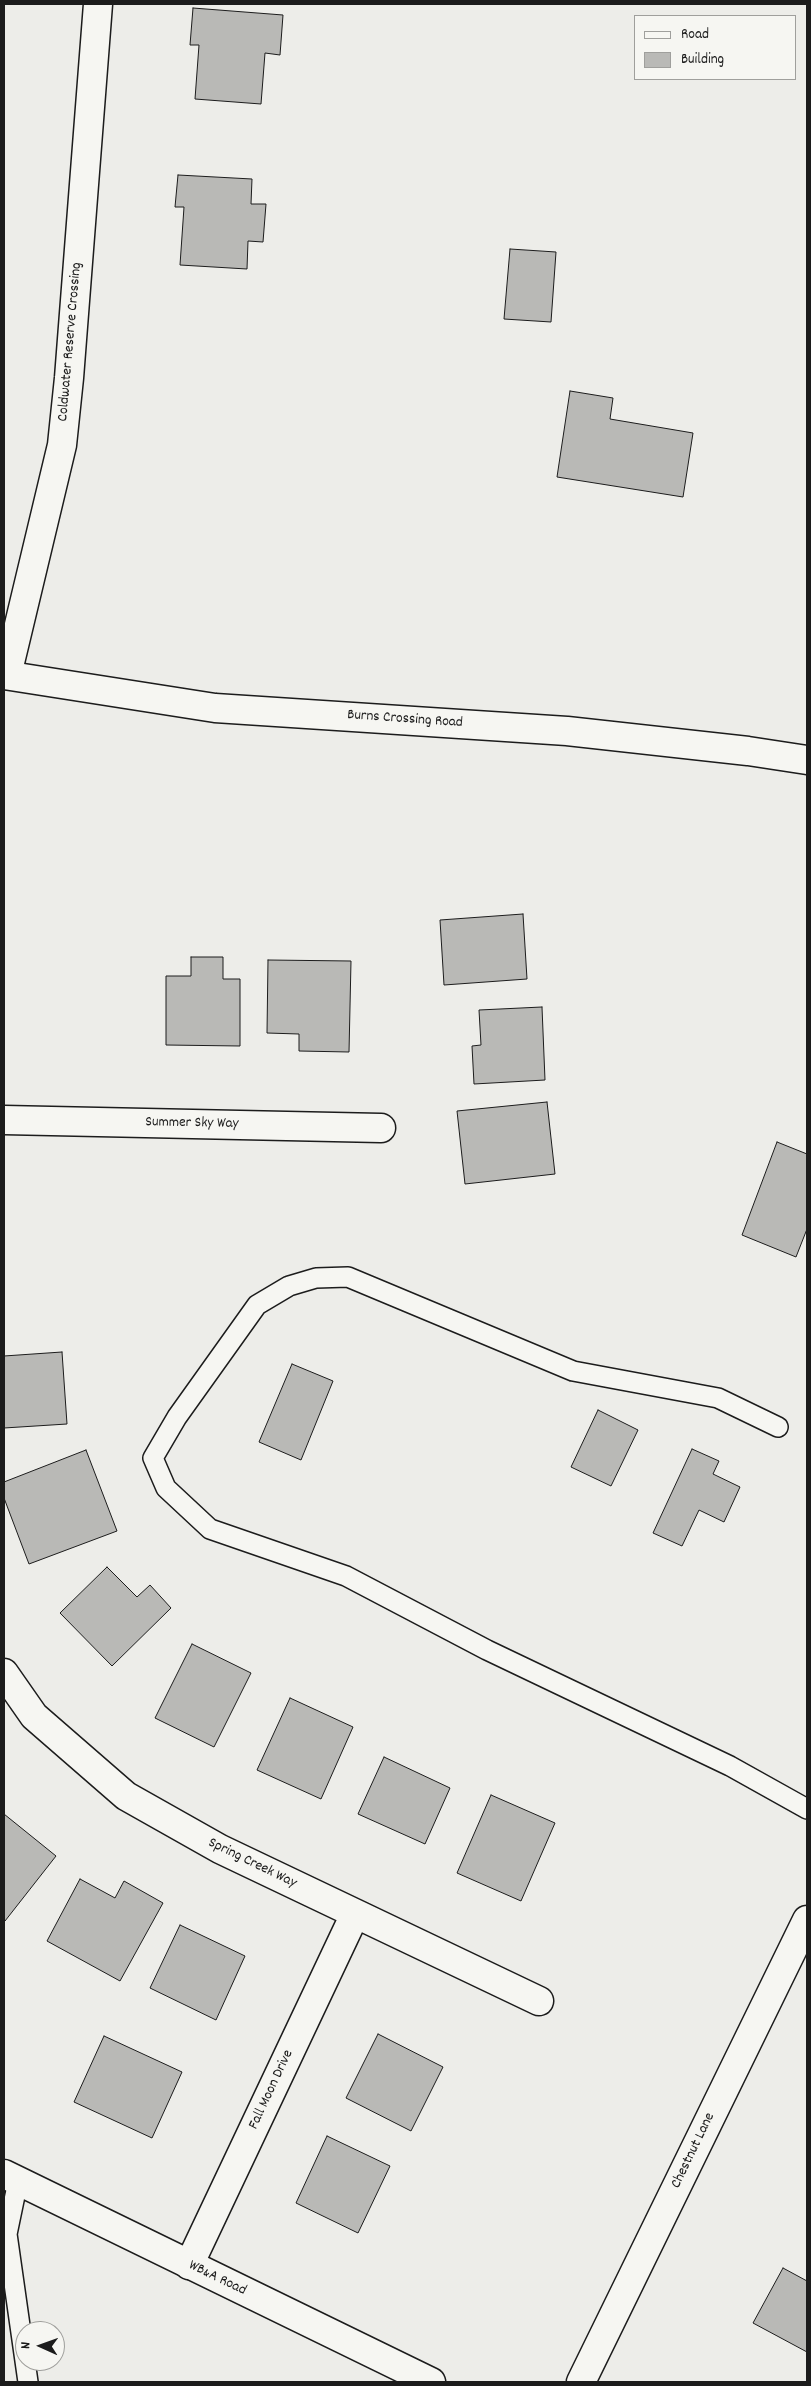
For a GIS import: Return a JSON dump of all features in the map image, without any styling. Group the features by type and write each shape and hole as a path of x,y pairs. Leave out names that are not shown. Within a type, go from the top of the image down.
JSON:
{"street":[{"name":"Coldwater Reserve Crossing","path":"6,675 62,445 69,378 98,4"},
{"name":"Burns Crossing Road","path":"6,675 215,708 566,731 748,751 807,760"},
{"name":"Summer Sky Way","path":"4,1120 380,1128"},
{"name":"Spring Creek Way","path":"4,1673 34,1716 126,1796 220,1849 540,2001"},
{"name":"Fall Moon Drive","path":"188,2265 355,1914"},
{"name":"Chestnut Lane","path":"580,2382 807,1920"},
{"name":"WB&A Road","path":"11,2178 431,2382"}],"lane":[{"path":"778,1427 718,1398 573,1371 348,1276 316,1278 289,1286 256,1305 176,1417 153,1458 166,1488 210,1528 346,1576 487,1650 730,1766 807,1809"},
{"path":"11,2178 6,2234 28,2382"}],"building":[{"path":"193,8 283,15 280,55 265,53 261,104 195,99 199,45 190,45"},
{"path":"178,175 252,179 251,204 266,204 263,242 248,241 247,269 180,265 184,207 175,207"},
{"path":"510,249 556,252 551,322 504,319"},
{"path":"570,391 613,398 610,419 693,433 683,497 557,477"},
{"path":"523,914 527,979 444,985 440,920"},
{"path":"191,957 223,957 223,979 240,979 240,1046 166,1045 166,976 191,976"},
{"path":"268,960 351,961 349,1052 299,1051 299,1034 267,1033"},
{"path":"542,1007 545,1080 474,1084 472,1046 481,1045 479,1010"},
{"path":"547,1102 555,1174 465,1184 457,1111"},
{"path":"777,1142 807,1154 807,1229 796,1257 742,1235"},
{"path":"62,1352 67,1424 4,1428 4,1356"},
{"path":"292,1364 333,1381 301,1460 259,1442"},
{"path":"598,1410 638,1430 611,1486 571,1467"},
{"path":"692,1449 719,1461 713,1474 740,1487 724,1522 699,1510 682,1546 653,1533"},
{"path":"86,1450 117,1531 29,1564 4,1498 4,1482"},
{"path":"107,1567 137,1597 150,1585 171,1608 112,1666 60,1613"},
{"path":"192,1644 251,1673 214,1747 155,1718"},
{"path":"290,1698 353,1727 321,1799 257,1770"},
{"path":"384,1757 450,1788 425,1844 358,1814"},
{"path":"491,1795 555,1823 521,1901 457,1873"},
{"path":"4,1814 56,1856 5,1921 4,1920"},
{"path":"80,1879 115,1898 124,1881 163,1903 120,1981 47,1941"},
{"path":"180,1925 245,1956 216,2020 150,1988"},
{"path":"378,2034 443,2067 411,2131 346,2098"},
{"path":"104,2036 182,2072 152,2138 74,2102"},
{"path":"327,2136 390,2166 358,2233 296,2203"},
{"path":"783,2268 807,2281 807,2352 753,2323"}]}
